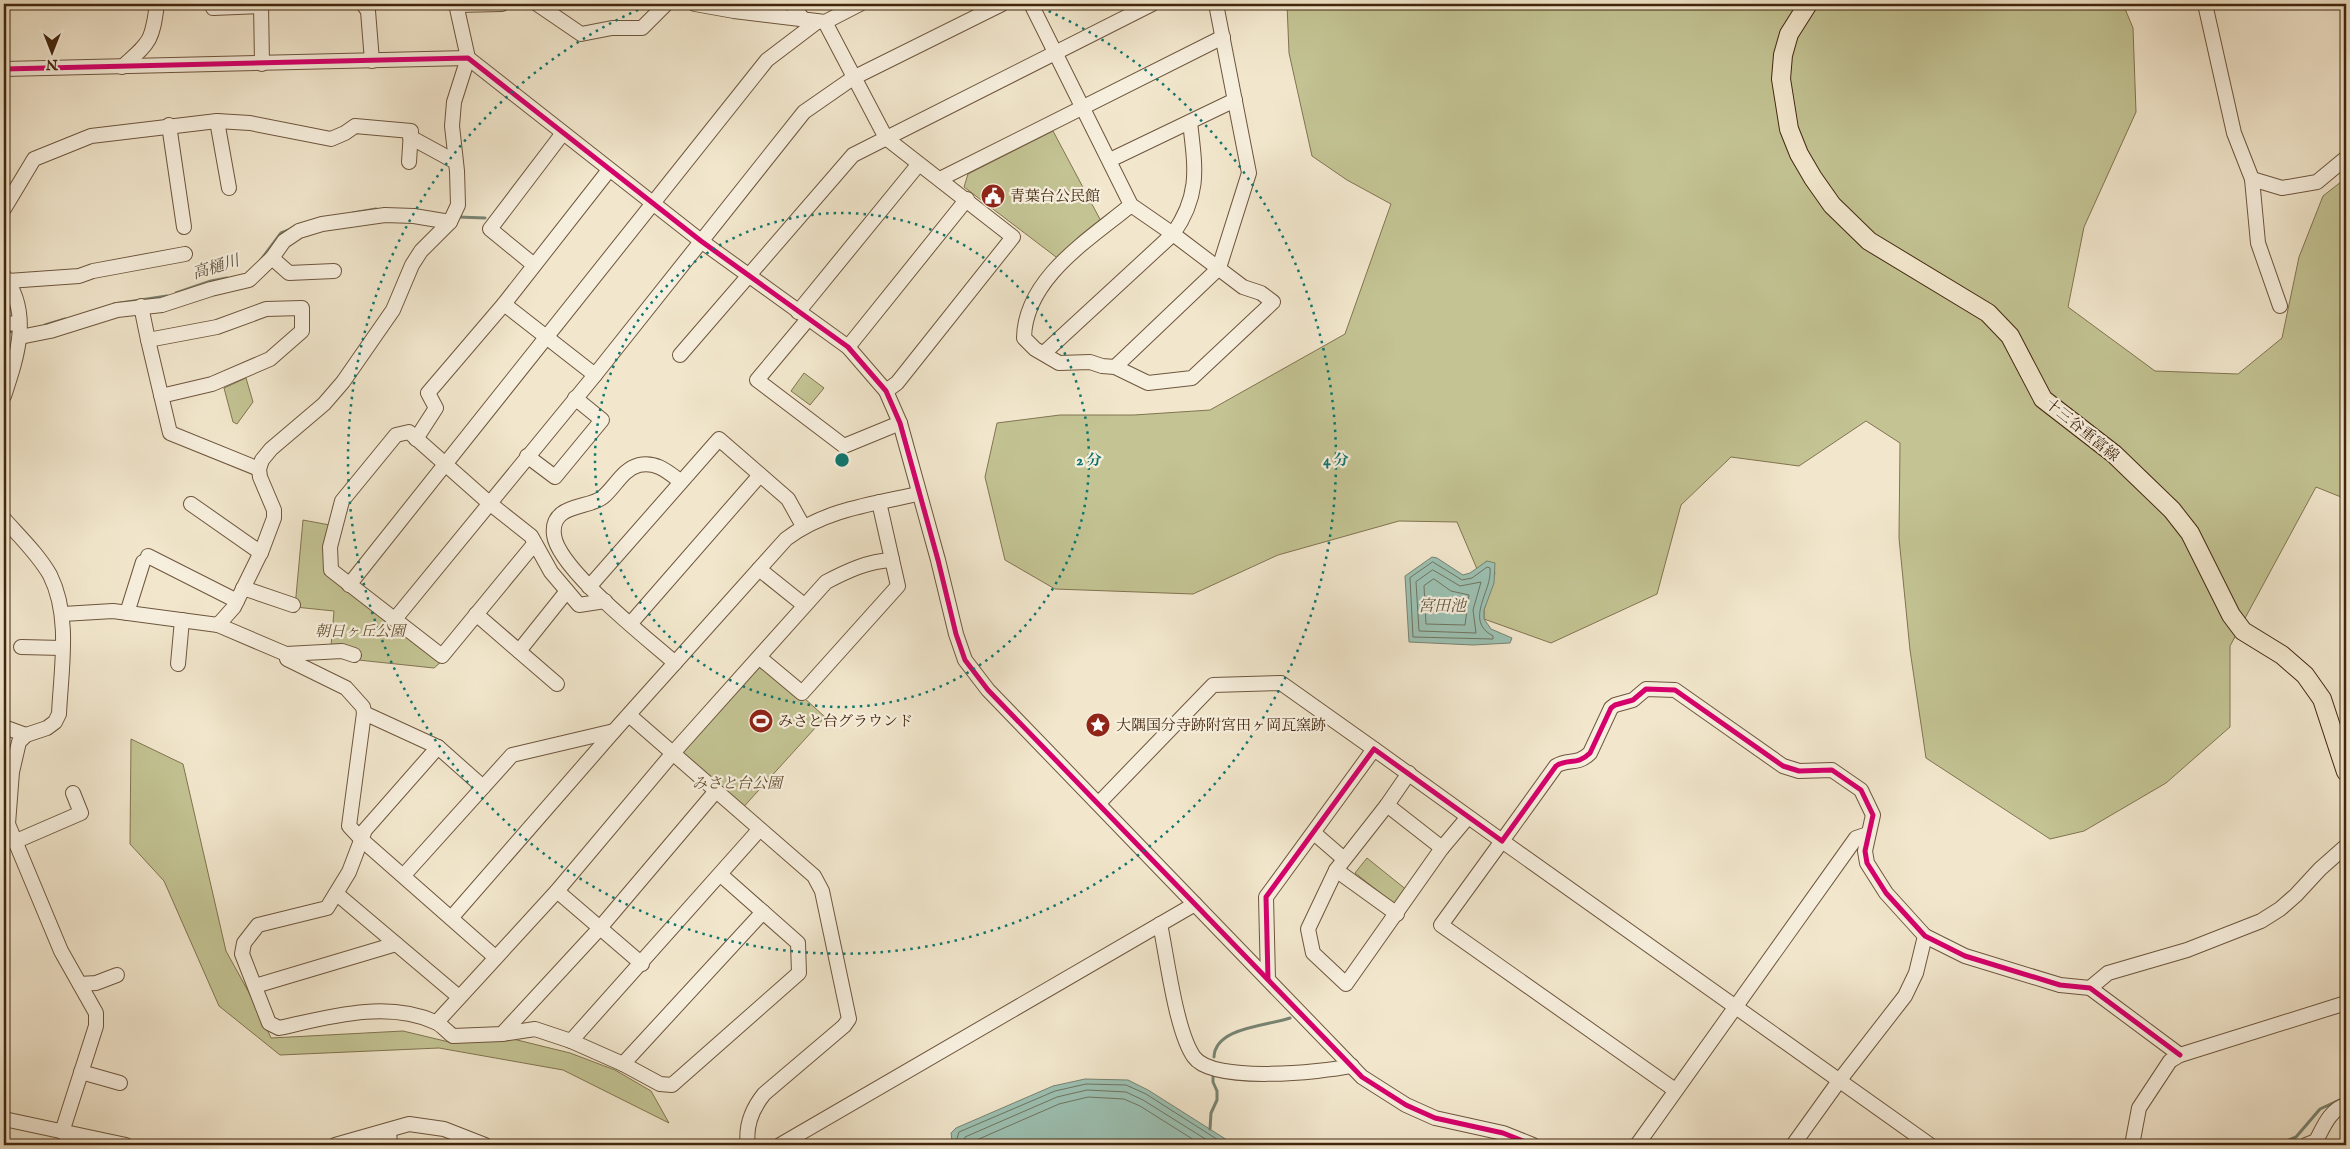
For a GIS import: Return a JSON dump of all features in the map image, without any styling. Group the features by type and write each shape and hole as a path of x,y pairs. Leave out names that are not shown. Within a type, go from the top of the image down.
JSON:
{"main road":[{"name":"十三谷重富線","path":"1808,4 1789,34 1783,55 1781,78 1789,129 1799,154 1813,178 1832,205 1869,241 1988,312 2010,336 2043,400 2114,454 2172,510 2190,533 2231,616 2243,631 2282,655 2305,675 2322,699 2346,772"}],"street":[{"path":"122,67 148,44 154,26 156,4"},
{"path":"363,4 368,11 372,61"},
{"path":"218,625 243,588 261,553 274,518 274,510 259,469 262,460 271,449 324,404 343,382 393,310 412,265 421,251 450,222 458,205 457,171 454,161 452,126 454,102 468,58 456,4 502,4"},
{"path":"537,4 581,34 612,28 642,28 666,4"},
{"path":"695,4 816,22"},
{"path":"792,4 816,22 853,78 886,138 918,165 940,179 1013,237 897,383 886,391"},
{"path":"349,584 767,60 816,22 860,4"},
{"path":"395,619 488,502 595,375 804,112 853,78 1002,4"},
{"path":"1031,4 1131,205 1243,287 1262,293 1273,302 1192,378 1148,383 1115,367 1102,366 1090,362 1058,363 1035,349 1024,338 1024,324 1031,307 1047,279 1065,260 1131,205"},
{"path":"680,355 749,278 853,155 1055,51 1152,4"},
{"path":"1115,367 1219,268 1249,173 1216,4"},
{"path":"213,8 261,5 262,64"},
{"path":"2207,7 2234,133 2252,179 2258,243 2280,306"},
{"path":"940,179 1223,38"},
{"path":"4,69 468,58 609,170 653,202 700,241 749,278 848,347 886,391 900,423 918,494 938,560 956,634 965,660 988,690 1352,1066 1362,1076 1406,1105 1435,1118 1503,1134 1533,1145"},
{"path":"1110,160 1236,100"},
{"path":"217,121 229,188"},
{"path":"4,209 34,159 91,136 169,125 217,121 250,123 331,139 345,134 355,126 411,131 409,162"},
{"path":"1044,353 1173,234 1190,205 1195,181 1190,122"},
{"path":"169,125 184,227"},
{"path":"534,265 490,229 563,133"},
{"path":"410,137 454,161"},
{"path":"2252,179 2282,188 2317,182 2346,158"},
{"path":"900,423 844,446 757,380 803,316 918,165"},
{"path":"416,440 436,408 428,393 504,304 609,170"},
{"path":"848,347 967,200"},
{"path":"4,324 20,330 50,330 117,310 162,305 211,289 249,280 272,258 284,241 298,231 322,224 385,215 414,216 450,222"},
{"path":"4,396 18,355 20,330 16,300 6,278 79,276 93,271 185,254"},
{"path":"272,258 290,272 334,271"},
{"path":"504,304 595,375"},
{"path":"142,306 170,433 259,469"},
{"path":"148,340 217,327 266,309 302,308 302,331 270,359 212,384 161,396"},
{"path":"527,456 555,477 602,420 575,398"},
{"path":"535,543 442,656 331,570 330,547 342,501 396,434 409,432 488,502 531,536 535,543 551,572 580,605 605,601"},
{"path":"589,587 680,480 719,439 788,499 803,526"},
{"path":"675,662 589,587 567,564 558,550 554,536 554,525 563,513 573,506 601,498 629,470 639,465 651,464 659,466 680,480"},
{"path":"631,623 760,475"},
{"path":"452,917 786,538 803,526 827,515 918,494"},
{"path":"760,658 802,693 898,586 879,502"},
{"path":"191,504 261,553"},
{"path":"4,519 38,557 50,576 63,614 59,714 55,722 47,728 26,734 19,742 9,794 8,824 9,841 61,951 96,1013 96,1026 62,1132"},
{"path":"127,613 146,559 236,601"},
{"path":"437,1022 557,891 673,753 826,582 842,574 880,561 892,560"},
{"path":"759,569 804,605"},
{"path":"243,588 293,605"},
{"path":"519,651 567,590"},
{"path":"63,614 113,610 218,625 286,654 342,651 354,655"},
{"path":"476,614 557,684"},
{"path":"178,664 182,620"},
{"path":"21,647 62,648"},
{"path":"286,654 287,659 346,688 363,707 364,713 349,826 362,840 452,917 495,957"},
{"path":"1099,803 1213,685 1281,682 1930,1145"},
{"path":"1675,1090 1441,925 1556,766 1561,763 1576,763 1584,759 1590,753 1611,708 1633,700 1646,689 1675,690 1790,769 1799,771 1832,770 1843,776 1866,797 1873,816 1865,851 1867,863 1872,874 1886,894 1926,936 1965,956 2060,985 2090,988 2180,1055"},
{"path":"364,713 438,747 483,786"},
{"path":"629,714 818,881 824,900 849,1019 844,1026 764,1094 754,1107 748,1122 748,1145"},
{"path":"4,727 26,734"},
{"path":"404,875 512,755 614,731"},
{"path":"438,747 365,830 349,872 327,908 258,925 244,943 242,954 269,1023 279,1028 344,1014 402,1012 437,1022 453,1036 502,1034 535,1029 623,1064 660,1084 672,1085 799,973 798,943 721,875"},
{"path":"1268,979 1266,897 1374,749"},
{"path":"1409,773 1387,805 1340,864 1308,929 1313,953 1346,984 1442,848 1468,817"},
{"path":"502,1034 599,929 716,791"},
{"path":"9,841 81,813 73,793"},
{"path":"1387,805 1442,848"},
{"path":"571,1042 759,830"},
{"path":"1314,833 1340,864 1397,914"},
{"path":"1637,1145 1856,838 1868,834"},
{"path":"2090,988 2108,973 2187,950 2260,921 2285,905 2346,846"},
{"path":"557,891 642,964"},
{"path":"337,894 459,997"},
{"path":"780,1145 1195,904"},
{"path":"623,1064 763,912"},
{"path":"1160,924 1182,1028 1193,1056 1203,1066 1239,1074 1325,1071 1352,1066"},
{"path":"1793,1145 1839,1081 1905,996 1916,973 1926,936"},
{"path":"255,986 396,944"},
{"path":"80,984 96,983 116,975"},
{"path":"2132,1145 2139,1108 2170,1061 2180,1055 2346,1003"},
{"path":"81,1072 120,1083"},
{"path":"2306,1145 2316,1141 2326,1121 2340,1107 2346,1105"},
{"path":"4,1119 126,1145"},
{"path":"335,1145 409,1124 427,1125 444,1129 485,1145"},
{"path":"389,1130 390,1145"}],"green space":[{"path":"1287,4 2123,4 2133,28 2136,112 2084,227 2068,307 2155,371 2238,374 2282,338 2299,257 2323,196 2346,178 2346,499 2316,487 2230,646 2230,727 2166,783 2084,831 2050,839 1926,758 1910,650 1899,538 1900,443 1866,421 1799,466 1731,457 1681,505 1657,594 1551,643 1484,619 1484,610 1495,573 1487,561 1477,569 1457,522 1399,521 1278,555 1193,594 1055,589 1005,560 985,477 997,423 1060,415 1134,415 1210,410 1345,334 1391,204 1347,180 1312,156 1289,53"},
{"path":"1053,131 1102,223 1060,260 964,187 968,174"},
{"path":"804,373 824,388 810,405 791,391"},
{"path":"246,378 253,402 237,424 233,422 224,388"},
{"name":"朝日ヶ丘公園","path":"303,520 335,526 331,570 441,662 434,668 330,657 334,611 295,607"},
{"name":"みさと台グラウンド","path":"760,658 825,717 739,812 673,753"},
{"path":"131,739 183,764 226,951 258,1009 271,1038 403,1031 449,1042 509,1038 570,1053 615,1070 651,1091 669,1123 563,1070 439,1048 280,1055 219,1006 164,881 130,844"},
{"path":"1367,858 1408,891 1396,905 1355,873"}],"water":[{"name":"宮田池","path":"1432,557 1437,558 1463,575 1470,573 1487,561 1495,563 1494,583 1484,610 1484,619 1491,629 1512,638 1510,643 1473,645 1409,642 1405,576"},
{"path":"1085,1079 1128,1080 1148,1090 1235,1145 947,1145 952,1141 951,1133 956,1128 1053,1086"}],"waterway":[{"name":"高樋川","path":"353,213 376,209"},
{"path":"458,217 485,218"},
{"name":"高樋川","path":"260,261 281,233 289,230"},
{"name":"高樋川","path":"176,293 211,281 227,278"},
{"name":"高樋川","path":"114,304 167,296"},
{"name":"高樋川","path":"45,325 65,319"},
{"name":"高樋川","path":"4,333 15,331"},
{"path":"1214,1057 1217,1047 1223,1039 1232,1034 1244,1029 1290,1018"},
{"path":"1210,1129 1211,1113 1217,1100 1213,1076"},
{"path":"2276,1145 2296,1137 2320,1109 2346,1097"}],"cycle path":[{"path":"4,69 468,58 701,241 848,347 886,391 900,423 938,560 956,634 965,660 988,690 1362,1077 1406,1105 1435,1118 1503,1133 1533,1145"},
{"path":"1268,979 1266,897 1374,749 1502,841 1556,766 1565,762 1577,761 1590,753 1611,708 1633,700 1646,689 1675,690 1783,766 1799,771 1832,770 1861,790 1873,815 1865,851 1867,863 1886,893 1925,936 1965,956 2060,985 2090,988 2180,1055"}],"place":[{"name":"青葉台公民館","path":"993,196"},
{"name":"みさと台グラウンド","path":"761,721"},
{"name":"大隅国分寺跡附宮田ヶ岡瓦窯跡","path":"1098,725"}],"park label":[{"name":"みさと台公園","path":"737,783"}]}
